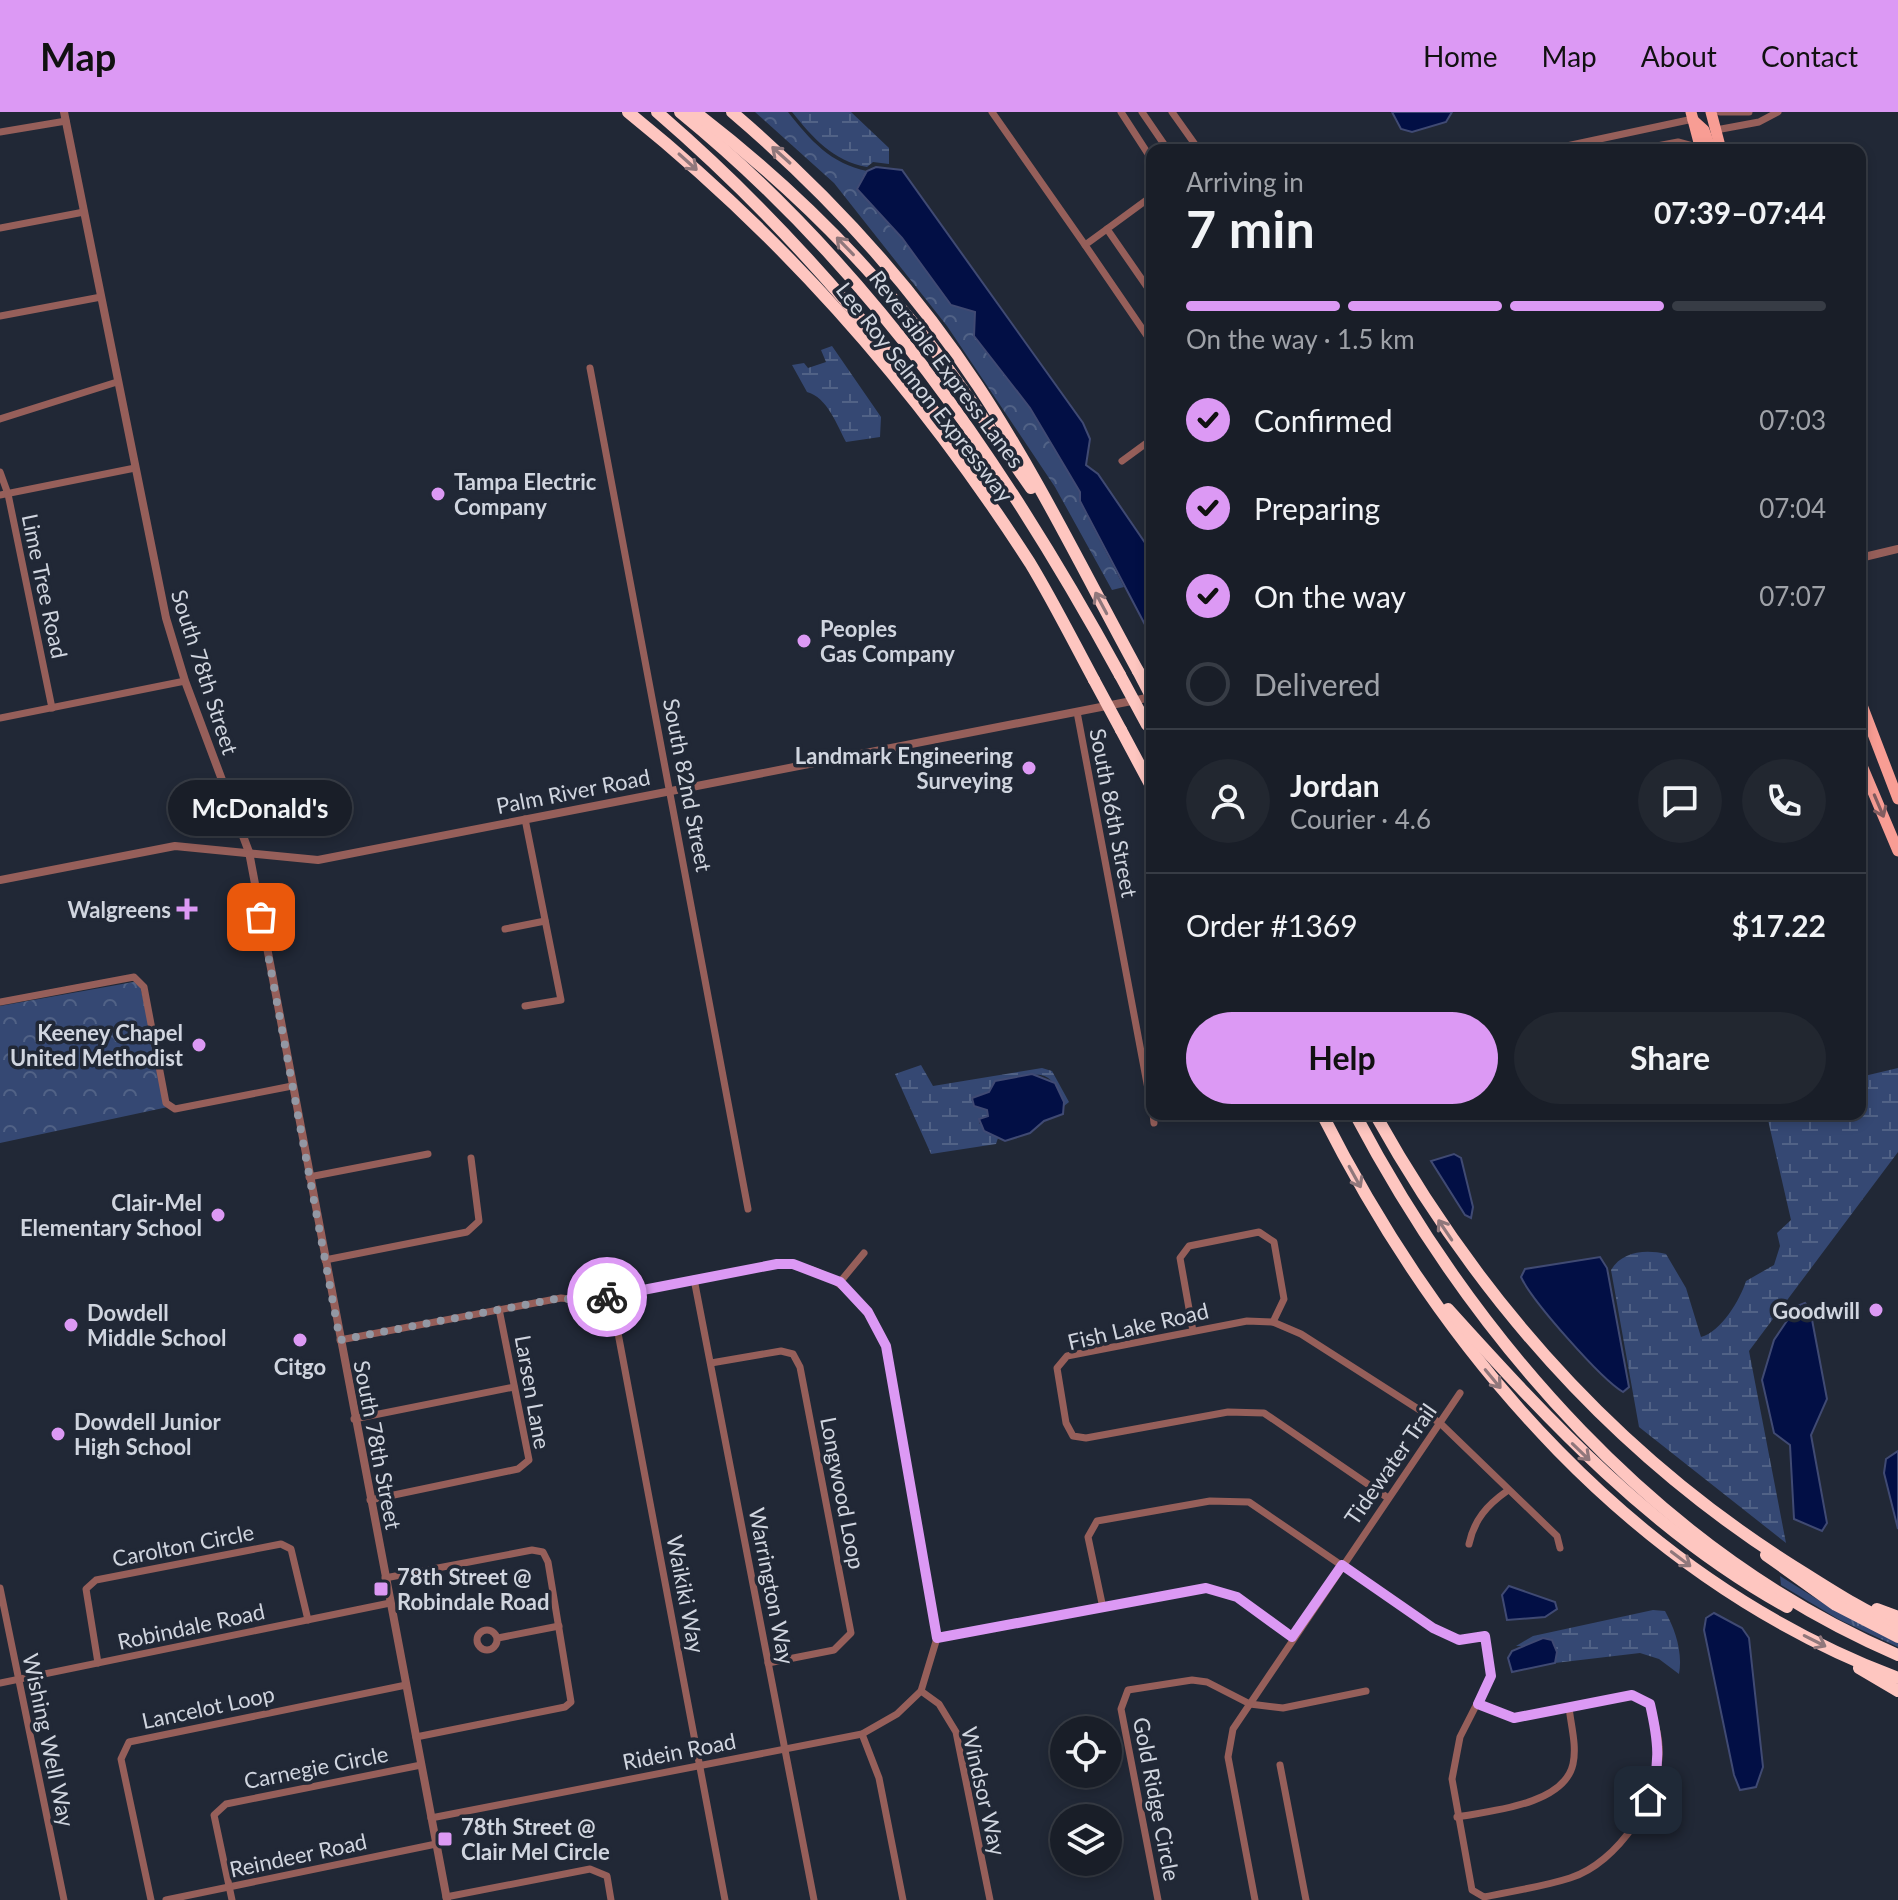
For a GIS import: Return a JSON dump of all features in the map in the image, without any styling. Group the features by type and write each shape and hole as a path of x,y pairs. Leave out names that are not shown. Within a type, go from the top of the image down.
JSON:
{"highway":[{"name":"Lee Roy Selmon Expressway","path":"628,112 737,206 849,320 973,478 1032,567 1146,777"},
{"path":"657,112 728,176 826,281 889,355 992,492 1019,535 1032,567"},
{"name":"Reversible Express Lanes","path":"680,112 799,219 896,329 1019,499 1146,724"},
{"path":"695,112 778,180 885,289 974,403 1032,489 1048,505"},
{"name":"Lee Roy Selmon Expressway","path":"732,112 811,182 873,248 928,315 1005,428 1146,686"},
{"path":"1325,1120 1358,1184 1414,1271 1492,1378 1576,1468 1664,1546 1760,1611 1844,1656 1898,1678"},
{"path":"1359,1120 1436,1251 1530,1375 1648,1493 1758,1584"},
{"path":"1379,1120 1449,1237 1537,1350 1640,1453 1836,1605 1898,1637"},
{"path":"1414,1271 1539,1409 1595,1465 1688,1542 1783,1600 1898,1655"},
{"path":"1778,1562 1898,1626"},
{"path":"1847,1598 1898,1617"},
{"path":"1844,1656 1898,1691"}],"main road":[{"path":"1711,112 1720,144"},
{"path":"1695,114 1716,130"},
{"path":"1695,114 1702,144"},
{"path":"1866,716 1898,799"},
{"path":"1866,775 1898,851"}],"street":[{"path":"992,112 1146,334"},
{"path":"1121,112 1146,151"},
{"path":"1142,112 1164,144"},
{"path":"1172,112 1195,144"},
{"path":"1720,112 1749,112"},
{"path":"1716,130 1759,122 1773,112"},
{"path":"1580,144 1695,114"},
{"path":"0,132 65,116"},
{"name":"South 78th Street","path":"65,116 157,580 185,681 249,852 446,1898"},
{"path":"1085,245 1146,200"},
{"path":"0,228 84,212"},
{"path":"1107,229 1146,285"},
{"path":"0,316 101,297"},
{"name":"South 82nd Street","path":"590,368 748,1209"},
{"path":"0,419 117,382"},
{"path":"1122,461 1146,443"},
{"path":"4,495 135,468"},
{"name":"Lime Tree Road","path":"0,472 52,708"},
{"path":"1866,557 1898,549"},
{"path":"0,718 185,681"},
{"name":"Palm River Road","path":"0,880 175,846 318,860 1146,698"},
{"name":"South 86th Street","path":"1077,712 1146,1079"},
{"path":"525,819 561,1000 525,1006"},
{"path":"505,929 545,921"},
{"path":"0,1002 134,977 144,987 166,1103 175,1109 292,1086"},
{"path":"309,1177 428,1154"},
{"path":"325,1260 467,1232 479,1221 471,1158"},
{"path":"1193,1331 1180,1258 1189,1246 1259,1232 1274,1242 1284,1299 1273,1322"},
{"path":"840,1282 864,1253"},
{"path":"340,1340 561,1298 584,1301 785,1264 840,1282 868,1312 886,1346 937,1638 921,1691"},
{"name":"Warrington Way","path":"694,1279 814,1900"},
{"name":"Waikiki Way","path":"611,1296 725,1900"},
{"name":"Larsen Lane","path":"370,1500 518,1469 529,1460 499,1309"},
{"name":"Fish Lake Road","path":"1388,1498 1264,1413 1228,1412 1086,1438 1073,1436 1066,1423 1057,1368 1067,1356 1247,1321 1273,1322 1301,1334 1440,1423 1557,1536 1560,1548"},
{"name":"Longwood Loop","path":"711,1363 781,1351 793,1354 800,1367 851,1633 834,1650 768,1663"},
{"path":"354,1419 514,1387"},
{"name":"Tidewater Trail","path":"1255,1900 1228,1757 1233,1729 1292,1637 1460,1393"},
{"path":"1469,1544 1473,1526 1492,1501 1507,1491"},
{"path":"1103,1608 1088,1537 1097,1521 1210,1501 1249,1502 1433,1628 1459,1640 1485,1636 1491,1676 1460,1737 1452,1779 1472,1890 1484,1897 1573,1878 1612,1851 1640,1818 1656,1781 1659,1747 1650,1704 1632,1695 1514,1718 1478,1704"},
{"name":"Carolton Circle","path":"98,1663 86,1589 96,1580 281,1544 291,1549 308,1620"},
{"path":"385,1578 532,1550 543,1552 559,1626 572,1693 571,1702 565,1707 416,1737"},
{"name":"Wishing Well Way","path":"0,1588 64,1900"},
{"path":"937,1638 1206,1588 1237,1597 1292,1637"},
{"name":"Robindale Road","path":"0,1683 390,1603"},
{"path":"498,1638 559,1626"},
{"name":"Gold Ridge Circle","path":"1158,1900 1121,1709 1128,1690 1192,1680 1207,1682 1250,1704"},
{"name":"Lancelot Loop","path":"151,1900 121,1759 129,1742 406,1685"},
{"name":"Ridein Road","path":"431,1818 862,1734 897,1714 921,1691"},
{"name":"Windsor Way","path":"921,1691 939,1704 956,1732 990,1900"},
{"path":"1250,1704 1283,1708 1366,1691"},
{"path":"1457,1817 1522,1805 1550,1794 1572,1768 1574,1748 1569,1707"},
{"path":"862,1734 879,1778 903,1900"},
{"name":"Carnegie Circle","path":"232,1900 214,1815 226,1804 421,1765"},
{"path":"1280,1765 1306,1900"},
{"name":"Reindeer Road","path":"166,1900 436,1844"},
{"path":"446,1898 590,1869 607,1876 611,1900"}],"green space":[{"path":"755,112 788,112 832,157 867,171 857,189 902,238 951,305 975,312 977,340 1030,408 1081,492 1080,502 1124,587 1112,590 1055,487 947,326 834,183"},
{"path":"792,112 851,112 889,148 889,164 873,162 867,167 844,160 816,139"},
{"path":"832,346 881,417 880,437 846,442 826,406 807,392 792,365 804,363 808,368 826,362 821,350"},
{"path":"139,981 168,1107 0,1143 0,1006"},
{"path":"921,1065 933,1086 1042,1068 1052,1071 1069,1102 1064,1106 1052,1081 1045,1076 995,1081 989,1092 972,1098 980,1108 987,1110 988,1115 979,1123 998,1138 996,1144 931,1154 895,1074"},
{"path":"1898,1068 1898,1152 1749,1351 1786,1543 1639,1427 1611,1270 1628,1255 1666,1254 1686,1288 1701,1337 1716,1329 1729,1314 1746,1281 1774,1265 1780,1246 1777,1233 1791,1220 1768,1120 1866,1120 1866,1076"},
{"path":"1780,1576 1898,1643 1898,1647 1838,1619 1781,1585"},
{"path":"1653,1610 1665,1611 1672,1625 1679,1649 1679,1674 1659,1659 1640,1653 1555,1663 1555,1646 1516,1646 1533,1636"}],"shaded area":[{"path":"1392,112 1452,112 1446,122 1412,132 1401,129"},
{"path":"876,167 902,170 1083,423 1090,439 1086,465 1098,474 1146,544 1146,627 1080,501 1080,492 1030,408 974,336 975,312 951,305 902,238 857,189 867,171"},
{"path":"1032,1074 1055,1083 1064,1102 1063,1114 1044,1121 1030,1133 1005,1141 984,1131 979,1119 988,1116 987,1110 974,1106 972,1098 989,1092 995,1081"},
{"path":"1454,1154 1461,1158 1473,1207 1471,1218 1465,1215 1431,1161"},
{"path":"1600,1257 1607,1268 1629,1387 1623,1392 1568,1339 1521,1277 1525,1269"},
{"path":"1805,1303 1810,1309 1827,1399 1811,1435 1827,1523 1822,1531 1794,1519 1790,1445 1774,1433 1762,1380 1774,1340 1797,1306"},
{"path":"1898,1451 1898,1529 1884,1473 1886,1459"},
{"path":"1509,1586 1555,1602 1557,1609 1545,1617 1507,1620 1502,1595"},
{"path":"1714,1613 1742,1628 1749,1638 1763,1767 1756,1787 1740,1790 1734,1775 1704,1630 1706,1618"},
{"path":"1543,1638 1552,1640 1557,1652 1555,1663 1512,1672 1508,1658 1512,1651"}],"way so far":[{"path":"261,917 340,1340 561,1298 584,1301 607,1297"}],"place":[{"name":"Tampa Electric Company","path":"438,494"},
{"name":"Peoples Gas Company","path":"804,641"},
{"name":"Landmark Engineering Surveying","path":"1029,768"},
{"name":"Walgreens","path":"187,909"},
{"name":"McDonald's","path":"261,917"},
{"name":"Keeney Chapel United Methodist","path":"199,1045"},
{"name":"Clair-Mel Elementary School","path":"218,1215"},
{"name":"Goodwill","path":"1876,1310"},
{"name":"Dowdell Middle School","path":"71,1325"},
{"name":"Citgo","path":"300,1340"},
{"name":"Dowdell Junior High School","path":"58,1434"},
{"name":"78th Street @ Robindale Road","path":"381,1589"},
{"name":"78th Street @ Clair Mel Circle","path":"445,1839"}],"route":[{"path":"607,1297 777,1264 805,1268 840,1282 856,1295 886,1346 937,1638 1206,1588 1237,1597 1292,1637 1342,1565 1433,1628 1459,1640 1485,1636 1491,1676 1478,1704 1514,1718 1632,1695 1650,1704 1659,1747 1656,1781 1648,1800"}]}
